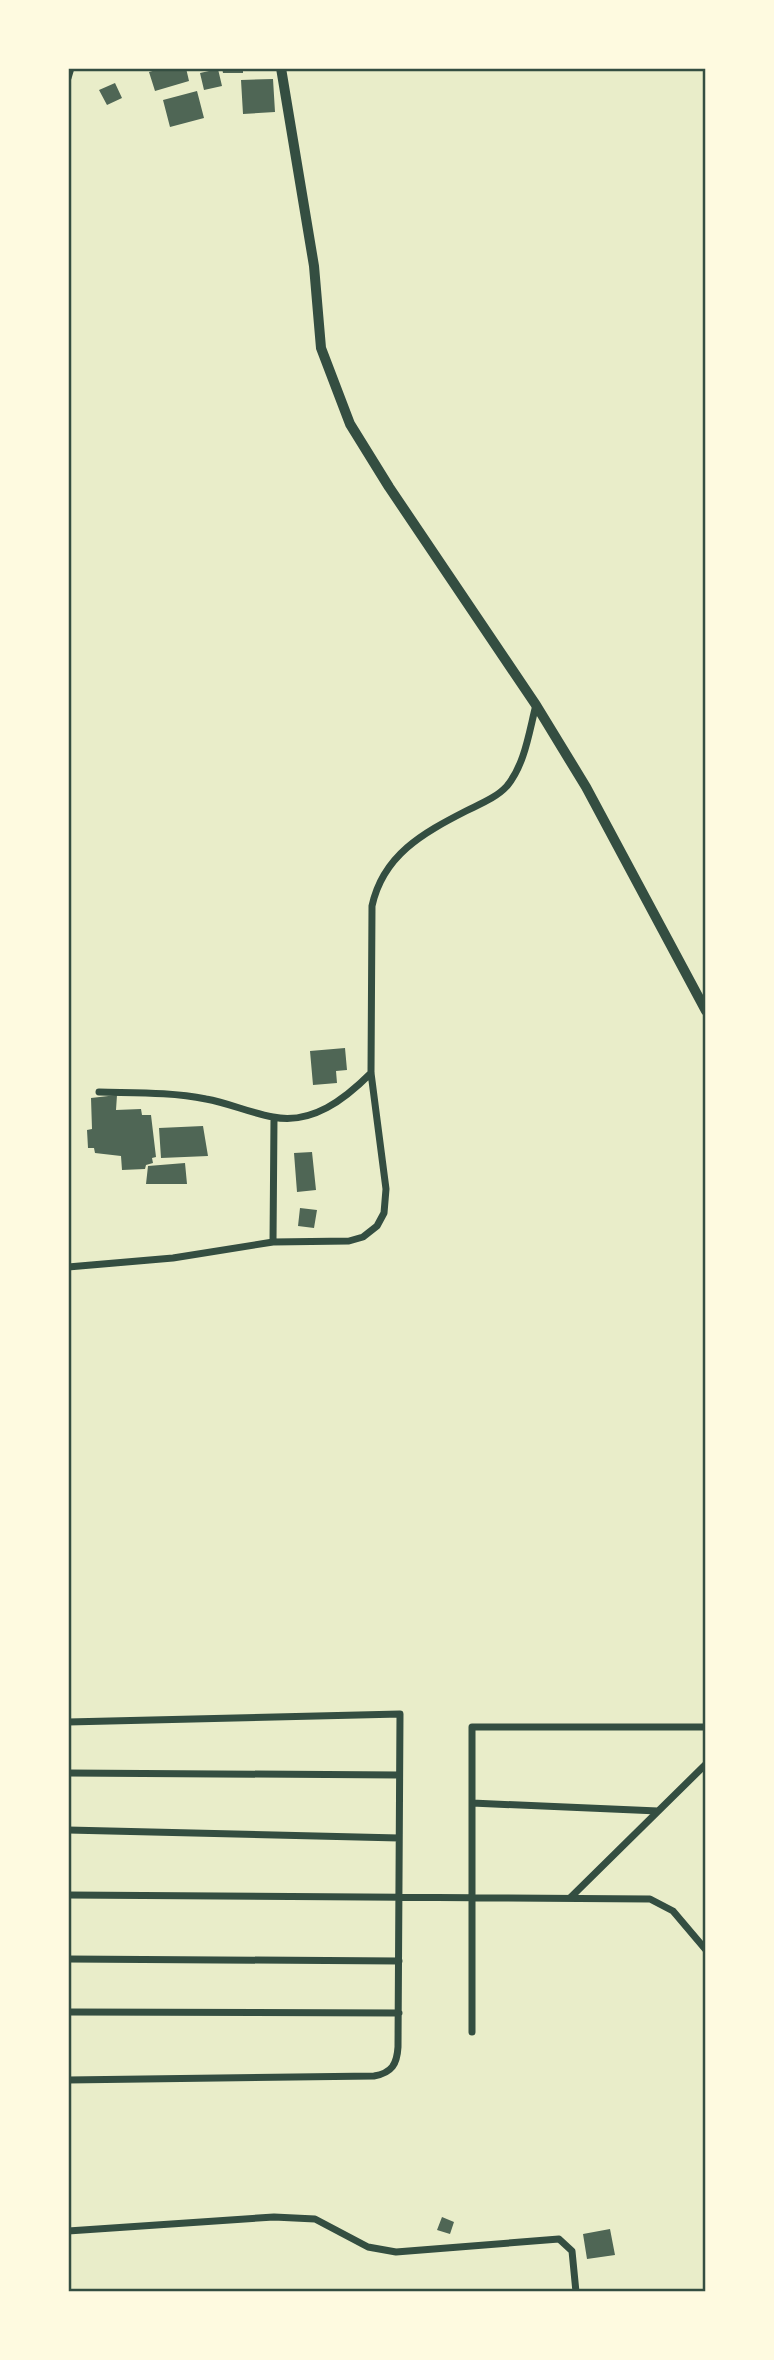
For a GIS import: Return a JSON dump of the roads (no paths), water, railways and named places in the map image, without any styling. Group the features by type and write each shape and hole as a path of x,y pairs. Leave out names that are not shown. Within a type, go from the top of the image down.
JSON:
{"street":[{"path":"68,78 71,68"},
{"path":"281,68 314,266 321,348 350,424 389,487 536,705 586,787 706,1011"},
{"path":"68,1267 173,1258 273,1242 349,1241 363,1237 377,1226 384,1213 386,1188 371,1073 372,906 375,890 396,858 425,831 497,795 508,785 519,767 536,705"},
{"path":"99,1091 205,1098 274,1118 303,1117 322,1111 355,1089 371,1073"},
{"path":"273,1242 274,1118"},
{"path":"68,1722 400,1714 398,2013 397,2058 393,2068 386,2074 374,2076 68,2080"},
{"path":"472,2032 472,1727 706,1727"},
{"path":"570,1898 706,1764"},
{"path":"68,1773 399,1774"},
{"path":"472,1803 658,1811"},
{"path":"68,1830 399,1838"},
{"path":"68,1895 650,1899 673,1911 706,1950"},
{"path":"68,1959 399,1961"},
{"path":"68,2012 398,2013"},
{"path":"68,2231 274,2217 315,2219 368,2247 396,2252 559,2239 572,2251 576,2292"}]}
